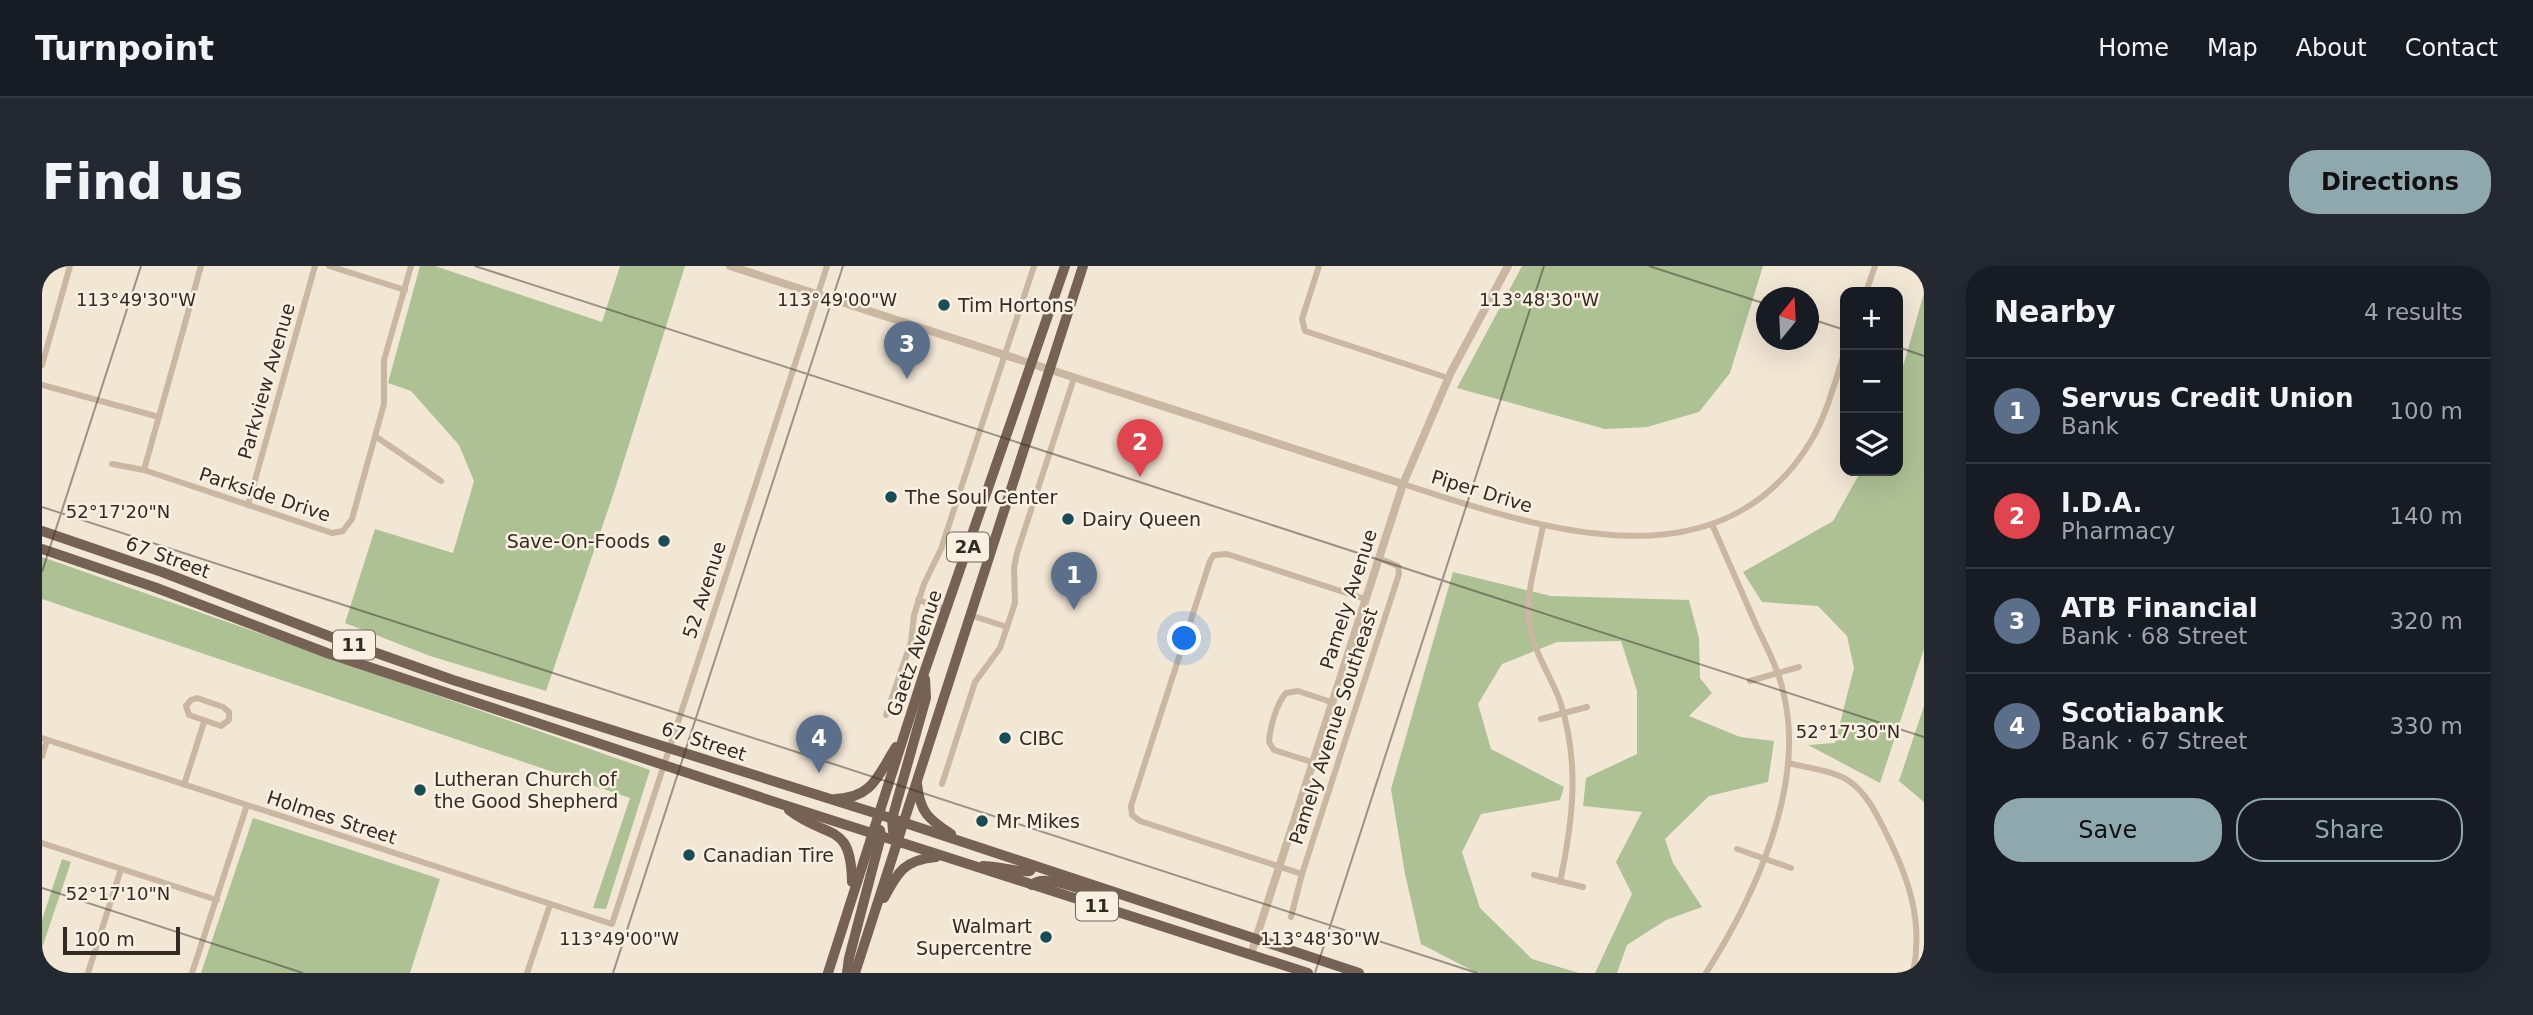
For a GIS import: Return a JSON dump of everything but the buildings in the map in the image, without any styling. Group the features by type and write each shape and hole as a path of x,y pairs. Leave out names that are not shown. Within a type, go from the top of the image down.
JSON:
{"main road":[{"name":"Gaetz Avenue","path":"878,814 1065,266"},
{"name":"2A","path":"897,821 917,780 1083,266"},
{"name":"67 Street","path":"42,531 162,572 346,643 878,814 1359,973"},
{"name":"67 Street","path":"42,549 154,587 327,653 876,835 1308,973"},
{"path":"855,973 897,841 893,831 926,698 924,673"},
{"path":"829,799 853,797 868,790 906,730"},
{"path":"917,780 919,803 929,818 965,843"},
{"path":"781,804 805,822 834,834 846,845 852,859 853,892"},
{"path":"847,973 878,814"},
{"path":"828,973 853,892 876,835"},
{"path":"870,926 894,880 906,865 918,859 942,856"},
{"path":"973,866 998,866 1025,872 1030,871 1033,866"},
{"path":"1032,885 1035,881 1047,879 1099,895 1125,896"}],"street":[{"path":"42,365 70,266"},
{"path":"144,470 201,266"},
{"name":"Parkview Avenue","path":"248,505 315,266"},
{"path":"329,266 405,290"},
{"name":"Parkside Drive","path":"112,464 144,470 332,533 343,531 352,519 384,404 384,360 411,266"},
{"name":"Piper Drive","path":"730,266 1495,513 1589,533 1641,536 1687,531 1712,524 1741,510 1768,492 1796,463 1812,438 1822,418 1840,366"},
{"name":"52 Avenue","path":"611,924 827,266"},
{"path":"886,715 911,642 914,615 923,584 941,549 1034,266"},
{"path":"1319,266 1302,319 1305,331 1448,378"},
{"name":"Pamely Avenue","path":"1251,954 1403,484 1448,378 1508,266"},
{"path":"1868,287 1875,266"},
{"path":"42,326 53,327"},
{"path":"942,784 975,682 998,653 1015,603 1014,568 1017,553 1074,378"},
{"path":"42,386 159,417"},
{"path":"375,436 441,481"},
{"path":"1706,973 1737,922 1765,859 1777,819 1788,764 1787,713 1777,673 1712,524"},
{"path":"1543,525 1530,594 1529,621 1535,644 1563,713 1572,760 1574,800 1560,881"},
{"path":"1302,874 1138,820 1132,815 1131,806 1214,555 1227,554 1365,598"},
{"name":"Pamely Avenue Southeast","path":"1291,916 1302,874 1399,574 1398,566 1378,558"},
{"path":"918,600 947,609"},
{"path":"970,615 1007,627"},
{"path":"1750,681 1799,667"},
{"path":"1312,762 1274,750 1269,742 1269,735 1281,699 1286,693 1298,691 1331,702"},
{"path":"197,698 223,707 229,712 229,720 224,725 216,726 204,722 188,715 186,706 191,700 197,698"},
{"path":"1541,719 1587,707"},
{"path":"184,785 204,722"},
{"path":"42,756 45,739"},
{"name":"Holmes Street","path":"45,739 611,924"},
{"path":"1788,764 1830,772 1847,779 1872,806 1903,867 1913,898 1917,945 1913,973"},
{"path":"192,973 247,806"},
{"path":"42,843 217,900"},
{"path":"1737,849 1791,868"},
{"path":"88,973 121,869"},
{"path":"1534,875 1583,887"},
{"path":"527,973 550,905"}],"green space":[{"path":"420,266 435,266 602,322 620,266 685,266 614,492 546,691 430,656 345,623 375,529 453,553 474,481 459,445 411,391 388,383"},
{"path":"1522,266 1763,266 1730,373 1699,412 1647,427 1605,429 1457,388"},
{"path":"1924,293 1924,649 1880,783 1808,745 1835,743 1854,668 1847,636 1818,606 1762,602 1743,572 1833,521 1858,476 1903,476 1903,366"},
{"path":"42,557 650,770 606,909 593,908 630,798 42,599"},
{"path":"1453,572 1551,596 1689,600 1699,638 1700,678 1712,693 1689,716 1740,737 1774,741 1768,782 1709,796 1665,839 1673,863 1702,907 1666,920 1627,945 1617,973 1595,973 1632,894 1616,862 1642,812 1583,806 1586,778 1637,754 1637,691 1621,641 1557,642 1502,664 1478,704 1491,749 1564,787 1560,800 1481,814 1462,852 1480,908 1532,959 1579,973 1477,973 1421,944 1405,874 1391,789"},
{"path":"1924,706 1924,802 1899,781"},
{"path":"253,818 440,879 410,973 201,973"},
{"path":"62,859 71,862 42,948 42,920"}],"place":[{"name":"Tim Hortons","path":"944,305"},
{"name":"ATB Financial","path":"907,379"},
{"name":"I.D.A.","path":"1140,477"},
{"name":"The Soul Center","path":"891,497"},
{"name":"Dairy Queen","path":"1068,519"},
{"name":"Save-On-Foods","path":"664,541"},
{"name":"Servus Credit Union","path":"1074,610"},
{"name":"CIBC","path":"1005,738"},
{"name":"Scotiabank","path":"819,773"},
{"name":"Lutheran Church of the Good Shepherd","path":"420,790"},
{"name":"Mr Mikes","path":"982,821"},
{"name":"Canadian Tire","path":"689,855"},
{"name":"Walmart Supercentre","path":"1046,937"}]}
